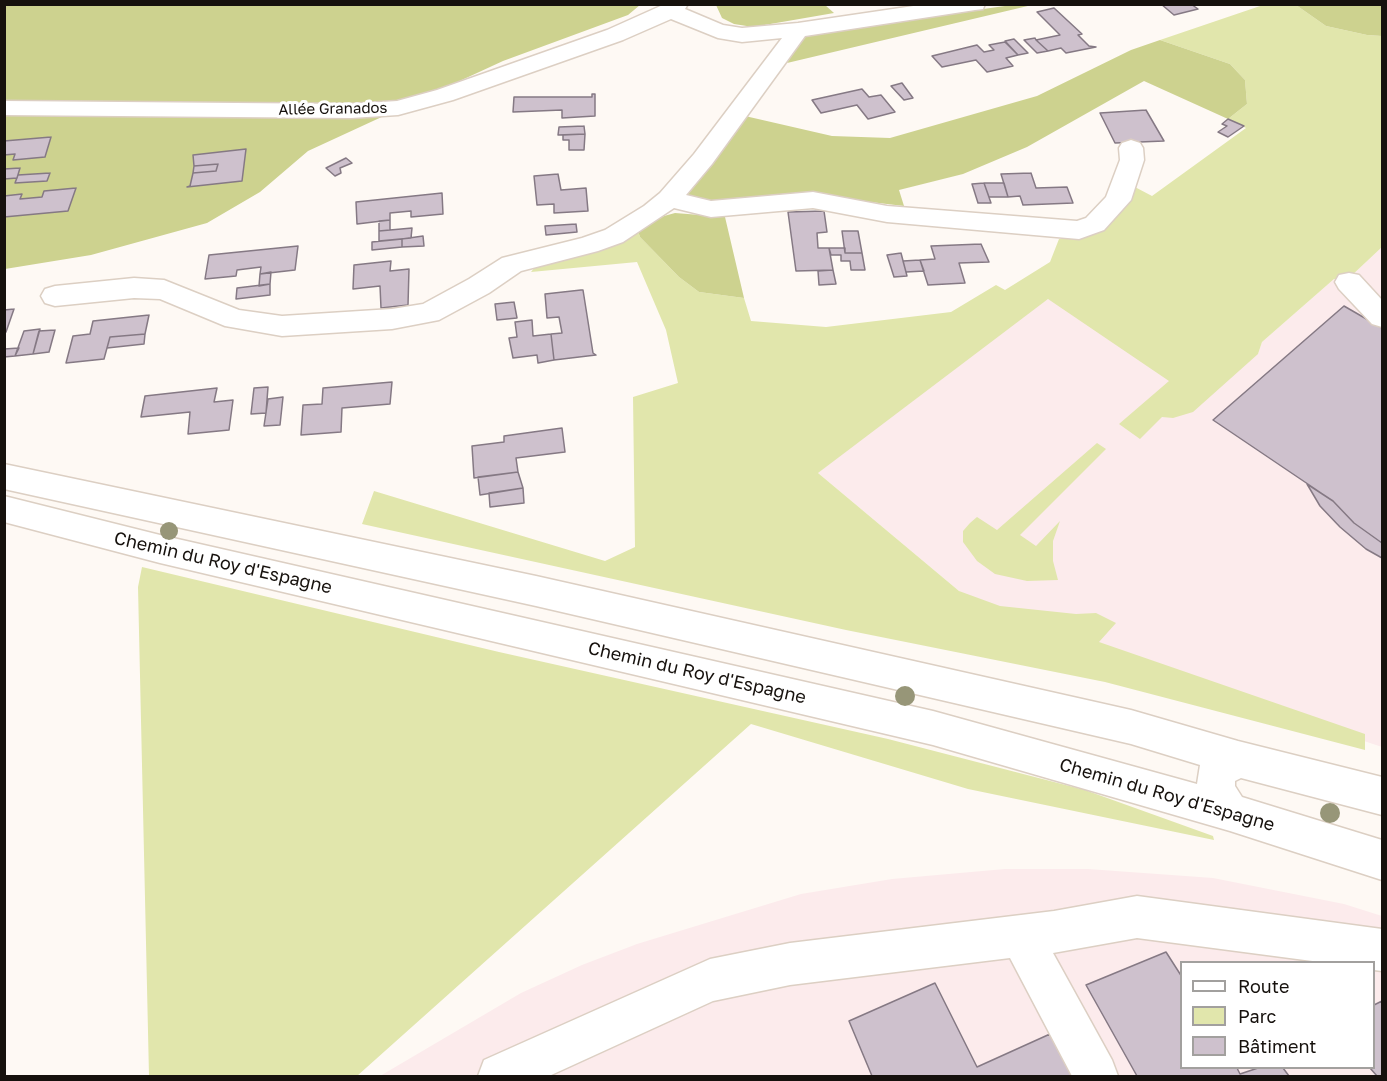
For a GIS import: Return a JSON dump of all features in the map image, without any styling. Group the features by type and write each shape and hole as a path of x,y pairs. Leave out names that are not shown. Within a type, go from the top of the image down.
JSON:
{"street":[{"path":"675,8 718,31 742,35 798,30 975,4"},
{"name":"Allée Granados","path":"4,108 351,111 398,108 445,95 605,39 675,8"},
{"path":"55,296 134,288 164,290 235,319 282,326 392,319 429,313 512,264 589,245 614,236 669,200 778,60 798,30"},
{"path":"669,200 711,209 813,201 887,214 1079,230 1095,224 1118,200 1132,160 1131,148"},
{"path":"1349,282 1383,317"},
{"name":"Chemin du Roy d'Espagne","path":"4,476 536,591 968,689 1131,727 1238,759 1383,796"},
{"name":"Chemin du Roy d'Espagne","path":"4,509 160,549 933,728 1230,812 1383,860"},
{"path":"1230,812 1215,791 1217,771 1238,759"},
{"path":"500,1077 710,980 790,964 1021,936 1137,917 1383,950"},
{"path":"1021,936 1096,1077"}],"shaded area":[{"path":"1382,247 1382,747 1002,620 959,591 818,473 965,352 1048,299 1258,354 1262,342 1334,279 1349,278"},
{"path":"1005,869 1088,869 1213,878 1344,904 1382,916 1382,1076 380,1076 521,993 582,965 637,944 801,894 892,879"}],"green space":[{"path":"1266,4 1296,5 1326,26 1382,36 1382,247 1349,278 1334,279 1262,342 1258,354 1193,412 1173,418 1162,417 1140,439 1119,424 1169,381 1048,299 818,473 959,591 1000,606 1076,614 1096,613 1116,623 1099,642 1365,734 1365,750 1105,682 846,630 362,524 374,491 605,561 635,547 633,397 678,383 666,330 637,262 531,272 535,267 638,231 640,237 679,277 699,292 744,298 751,321 826,327 951,312 996,285 1005,290 1050,262 1059,239 1086,237 1103,227 1133,186 1152,196 1246,128 1228,119 1247,104 1245,80 1230,64 1160,40"},
{"path":"5,5 640,5 628,15 503,61 308,151 260,192 207,223 91,255 5,269"},
{"path":"716,5 825,5 834,13 753,27 734,24 722,18"},
{"path":"1012,5 1032,5 787,63 805,34"},
{"path":"1296,5 1382,5 1382,36 1326,26"},
{"path":"1160,40 1230,64 1245,80 1247,104 1228,119 1144,81 1027,147 963,174 899,190 904,206 819,196 707,206 684,196 745,116 832,136 890,138 1037,96 1131,50"},
{"path":"675,213 725,217 744,298 699,292 679,277 640,237 638,231 664,216"},
{"path":"1097,443 1106,449 1020,535 1036,546 1060,521 1053,541 1053,561 1058,580 1027,581 995,574 977,561 963,542 963,531 970,523 977,517 997,530"},
{"path":"142,567 499,652 888,739 1085,790 1213,836 1214,840 968,789 751,724 357,1076 149,1076 138,587"}],"building":[{"path":"1161,4 1191,4 1198,9 1174,15"},
{"path":"1054,8 1082,34 1078,35 1089,46 1096,47 1066,53 1061,48 1048,51 1036,40 1060,35 1037,12"},
{"path":"1035,38 1048,51 1037,53 1024,40"},
{"path":"1014,39 1028,53 1018,55 1005,41"},
{"path":"1005,42 1018,55 1006,58 1013,66 987,72 976,60 942,67 932,56 977,45 984,52 994,50 989,45"},
{"path":"902,83 913,98 904,100 891,86"},
{"path":"862,89 869,97 881,95 895,112 868,119 857,105 821,113 812,100"},
{"path":"592,94 595,94 595,116 562,118 562,110 513,112 514,97 592,97"},
{"path":"1146,110 1164,141 1115,143 1100,113"},
{"path":"1228,119 1244,126 1228,137 1218,132 1227,126 1222,124"},
{"path":"584,126 585,134 558,135 559,127"},
{"path":"585,134 584,150 569,150 569,140 563,140 563,135"},
{"path":"51,137 45,157 13,160 15,154 4,155 4,141"},
{"path":"246,149 242,181 187,187 190,186 193,173 216,171 218,164 194,166 193,155"},
{"path":"346,158 352,163 340,168 341,173 335,176 326,168"},
{"path":"218,164 216,171 193,173 194,166"},
{"path":"20,168 17,178 4,179 4,169"},
{"path":"50,173 47,181 15,183 18,175"},
{"path":"1031,173 1036,188 1067,187 1073,203 1023,205 1020,196 1008,197 1001,174"},
{"path":"558,174 561,190 586,188 588,211 554,213 554,204 537,205 534,176"},
{"path":"984,183 1004,183 1008,197 989,197"},
{"path":"984,183 991,203 978,203 972,184"},
{"path":"76,188 68,211 4,217 4,196 22,194 20,199 42,197 44,191"},
{"path":"442,193 443,214 411,217 411,211 390,213 390,220 357,224 356,202"},
{"path":"824,211 827,232 817,233 818,248 829,248 833,270 796,271 788,212"},
{"path":"390,220 390,230 379,231 379,221"},
{"path":"576,224 577,232 546,235 545,226"},
{"path":"412,228 411,238 379,241 379,231"},
{"path":"842,231 858,231 862,253 845,253"},
{"path":"423,236 424,246 402,247 402,239"},
{"path":"402,239 402,247 372,250 372,242"},
{"path":"981,244 989,262 959,263 965,283 928,285 920,260 935,259 931,246"},
{"path":"298,246 295,270 260,274 261,267 237,270 236,276 205,279 209,255"},
{"path":"829,248 845,248 845,253 862,253 865,270 851,270 850,261 841,261 841,255 831,255"},
{"path":"901,253 907,276 894,277 887,255"},
{"path":"920,260 924,271 906,272 903,261"},
{"path":"391,261 390,271 409,269 408,305 381,308 380,286 353,289 354,265"},
{"path":"833,270 836,284 819,285 818,271"},
{"path":"271,272 270,284 259,286 260,274"},
{"path":"270,284 270,295 236,299 237,288"},
{"path":"583,290 593,353 596,355 554,360 551,334 562,333 559,317 547,318 545,294"},
{"path":"514,302 517,318 497,320 495,304"},
{"path":"1344,306 1382,328 1382,543 1354,523 1333,501 1213,420"},
{"path":"14,309 6,332 4,332 4,310"},
{"path":"149,315 145,334 110,337 104,359 66,363 73,336 90,334 93,321"},
{"path":"532,320 533,336 551,334 554,360 538,363 537,355 513,358 509,338 517,337 515,322"},
{"path":"40,329 33,354 15,356 24,331"},
{"path":"55,330 49,352 33,354 39,331"},
{"path":"145,334 144,344 107,348 110,337"},
{"path":"19,348 15,356 4,357 4,349"},
{"path":"392,382 390,404 342,408 341,432 301,435 303,405 322,404 323,388"},
{"path":"268,387 266,413 251,414 254,388"},
{"path":"217,388 214,402 233,400 229,430 188,434 190,412 141,417 145,396"},
{"path":"283,397 280,425 264,426 268,399"},
{"path":"562,428 565,452 516,458 518,472 474,478 472,446 504,442 504,436"},
{"path":"518,472 523,488 480,495 478,477"},
{"path":"1307,484 1333,501 1354,523 1382,543 1382,558 1366,549 1340,527 1320,506"},
{"path":"523,488 524,503 490,507 489,493"},
{"path":"1166,952 1180,974 1180,1069 1238,1069 1240,1074 1255,1069 1284,1069 1289,1076 1137,1076 1086,985"},
{"path":"935,983 977,1067 1050,1034 1073,1076 872,1076 849,1021"},
{"path":"1382,1001 1382,1076 1377,1076 1371,1069 1375,1069 1375,1004"}]}
